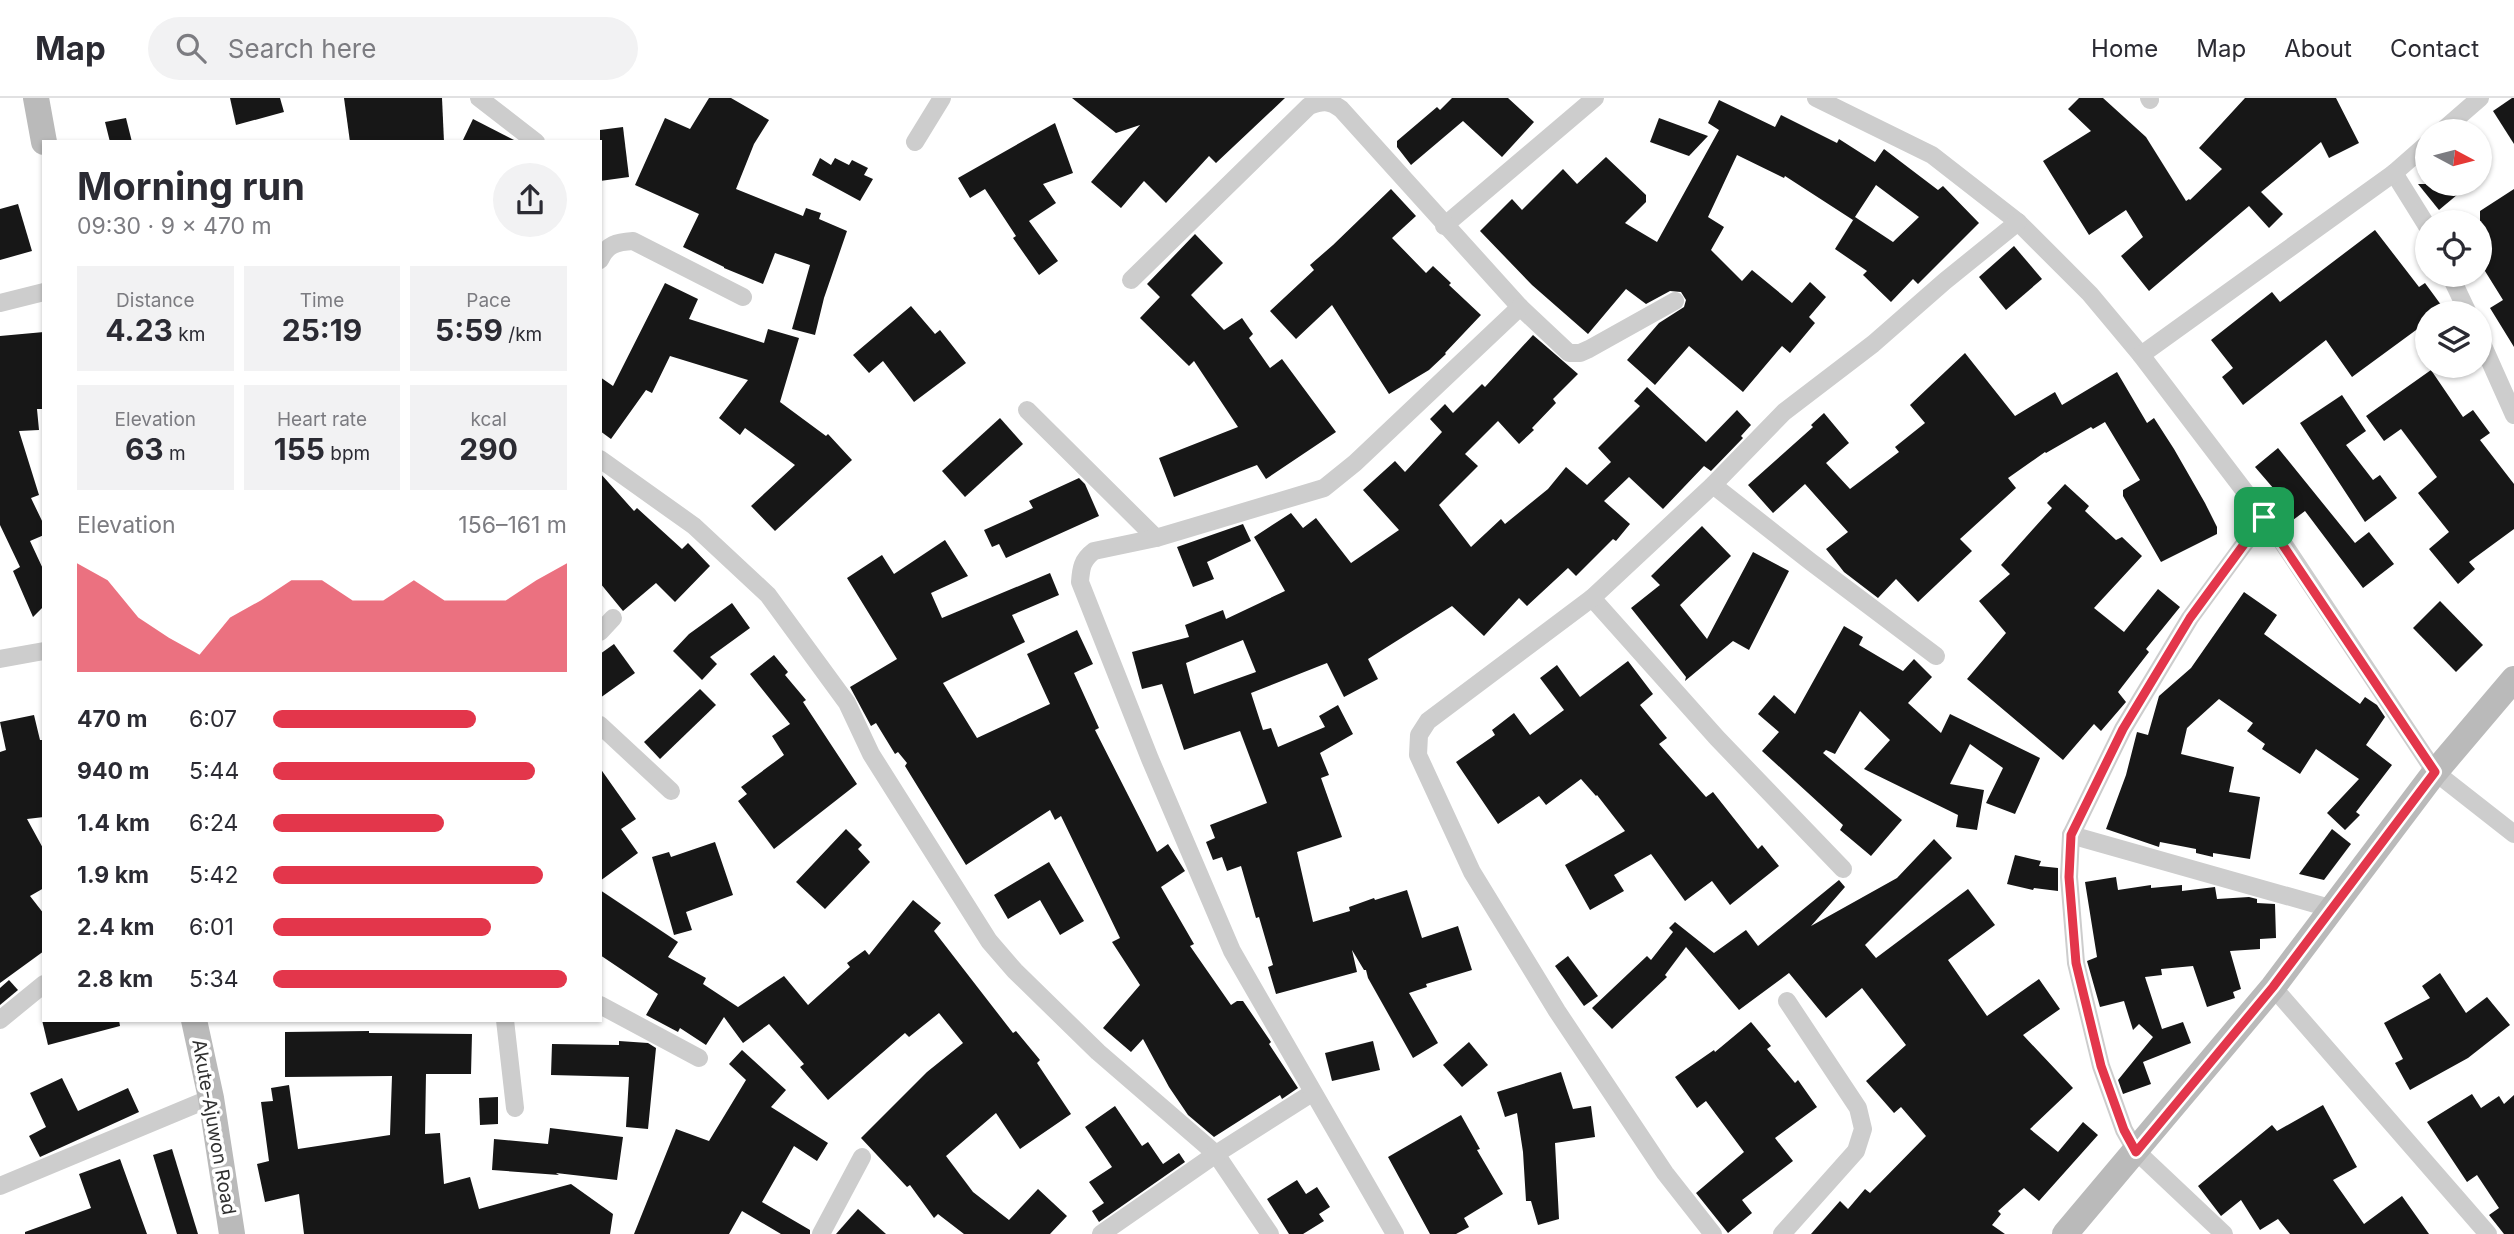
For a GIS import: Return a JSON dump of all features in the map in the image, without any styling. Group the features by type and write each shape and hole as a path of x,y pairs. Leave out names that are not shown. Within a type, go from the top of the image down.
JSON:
{"street":[{"path":"36,98 44,140"},
{"path":"479,98 533,140"},
{"path":"915,142 942,98"},
{"path":"1444,226 1595,98"},
{"path":"2455,119 2480,98"},
{"path":"1826,100 1932,155 2018,222 2090,294 2141,355 2264,517 2435,772 2514,834"},
{"path":"1131,280 1309,106 1322,101 1332,102 1341,109 1444,226 1520,307 1569,353 1580,353 1675,302"},
{"path":"2141,355 2395,173 2415,155"},
{"path":"2395,173 2417,210"},
{"path":"1713,1234 1665,1173 1543,988 1472,872 1418,754 1419,735 1427,721 1592,598 1713,485 1784,412 1873,344 2018,222"},
{"path":"602,256 616,242 633,242 743,297"},
{"path":"0,303 42,292"},
{"path":"1395,1234 1232,951 1150,759 1080,582 1081,568 1086,557 1094,551 1156,538 1324,488 1355,463 1520,307"},
{"path":"2492,366 2514,415"},
{"path":"1027,410 1156,538"},
{"path":"602,460 694,526 768,596 847,703 871,754 989,941 1015,971 1098,1052 1216,1154 1270,1234"},
{"path":"1713,485 1936,656"},
{"path":"2224,1234 2136,1152 2124,1130 2101,1066 2076,963 2069,877 2071,835 2123,729 2184,629 2264,517"},
{"path":"1592,598 1717,738 1843,869"},
{"path":"602,630 613,618"},
{"path":"0,659 42,651"},
{"path":"2066,1234 2273,987 2435,772 2514,679"},
{"path":"602,727 671,791"},
{"path":"2071,835 2333,909"},
{"path":"0,1020 42,986"},
{"path":"2273,987 2488,1234"},
{"path":"1782,1234 1856,1151 1863,1129 1858,1108 1787,1000"},
{"path":"602,1005 699,1058"},
{"name":"Akute-Ajuwon Road","path":"194,1022 211,1098 232,1234"},
{"path":"505,1022 515,1108"},
{"path":"1101,1234 1216,1154 1312,1093"},
{"path":"0,1186 211,1098"},
{"path":"821,1234 862,1157"}],"building":[{"path":"230,98 280,98 284,112 236,125"},
{"path":"344,98 442,98 444,140 350,140"},
{"path":"709,98 731,98 769,120 754,144 736,189 803,216 806,208 821,213 819,219 847,231 824,298 815,335 792,329 810,265 775,253 763,284 724,268 683,247 699,214 635,185 665,118 690,129"},
{"path":"1072,98 1285,98 1216,163 1209,156 1166,203 1144,181 1121,208 1091,182 1140,125 1116,133"},
{"path":"1452,98 1508,98 1534,122 1502,157 1463,121 1411,165 1397,147 1397,141 1437,107 1440,110"},
{"path":"2079,98 2103,98 2146,137 2186,201 2222,169 2199,148 2245,98 2336,98 2359,143 2329,158 2321,142 2261,192 2283,214 2269,228 2249,206 2149,291 2121,256 2143,237 2126,210 2089,235 2043,161 2091,131 2068,109"},
{"path":"2514,98 2514,144 2493,111"},
{"path":"1719,100 1775,127 1781,115 1837,143 1839,139 1875,162 1884,149 1938,190 1943,186 1979,223 1918,284 1913,279 1891,302 1863,275 1867,271 1835,249 1855,217 1893,242 1919,217 1876,185 1853,220 1785,176 1784,178 1737,155 1708,217 1724,227 1711,250 1742,281 1752,270 1792,303 1810,282 1826,297 1809,317 1815,323 1790,353 1782,346 1743,392 1689,346 1655,385 1627,360 1659,323 1684,307 1686,300 1681,292 1670,291 1646,304 1626,289 1588,334 1532,285 1480,231 1512,199 1522,210 1563,169 1577,184 1606,157 1646,195 1646,202 1625,223 1657,242 1719,130 1708,123"},
{"path":"126,118 132,140 110,140 105,122"},
{"path":"1659,118 1708,136 1689,156 1650,142"},
{"path":"473,119 514,140 463,140"},
{"path":"1055,123 1073,173 1043,184 1056,203 1029,221 1058,261 1039,275 1013,238 1016,236 985,189 970,198 958,178"},
{"path":"623,127 629,177 602,181 600,130"},
{"path":"820,158 831,165 835,158 849,165 852,160 868,168 864,175 873,179 860,201 812,175"},
{"path":"1391,189 1416,216 1392,238 1426,273 1433,266 1481,315 1429,370 1389,394 1332,305 1296,339 1270,311 1314,270 1310,265"},
{"path":"2514,189 2514,347 2492,311 2492,307 2503,300 2492,282 2492,210 2482,210"},
{"path":"2428,196 2456,196 2439,210"},
{"path":"18,204 32,251 0,260 0,209"},
{"path":"2375,230 2415,282 2415,287 2428,287 2438,301 2415,301 2415,331 2352,377 2326,340 2243,405 2222,377 2233,368 2211,340 2272,292 2280,302"},
{"path":"1195,234 1223,263 1191,295 1224,330 1242,318 1253,334 1249,338 1270,368 1282,359 1336,432 1266,479 1257,465 1174,497 1159,458 1238,427 1194,361 1189,366 1140,318 1160,297 1147,284"},
{"path":"2014,246 2042,279 2006,310 1979,277"},
{"path":"665,283 698,299 689,319 764,343 768,329 799,338 780,402 826,436 828,434 852,460 775,531 751,506 795,465 745,428 740,435 719,418 748,380 670,356 652,393 646,390 611,439 602,432 602,378 613,386"},
{"path":"911,306 935,334 940,330 966,363 914,402 883,361 869,373 853,355"},
{"path":"42,332 42,409 37,409 39,430 19,431 39,495 31,498 42,521 42,536 30,541 42,567 42,608 33,617 13,571 20,567 0,525 0,336"},
{"path":"1533,335 1578,374 1553,399 1556,403 1519,444 1498,421 1465,454 1478,466 1439,505 1471,547 1501,519 1505,524 1548,489 1566,467 1587,485 1611,462 1598,448 1640,406 1634,401 1647,387 1706,442 1737,410 1751,425 1741,436 1743,438 1711,471 1704,466 1663,509 1629,477 1604,501 1630,524 1616,541 1613,539 1576,576 1568,568 1527,606 1519,598 1484,636 1452,606 1368,659 1378,679 1344,697 1327,663 1251,693 1263,730 1271,728 1278,747 1325,727 1319,716 1338,705 1353,734 1320,753 1329,775 1321,778 1342,837 1297,852 1313,922 1350,911 1349,907 1374,898 1375,900 1407,890 1422,938 1458,926 1472,970 1426,984 1427,987 1409,993 1438,1043 1413,1058 1366,970 1352,950 1357,972 1276,994 1268,967 1273,965 1241,866 1227,871 1222,857 1213,860 1206,842 1215,838 1210,825 1267,803 1240,731 1184,750 1162,684 1142,689 1132,652 1189,637 1185,625 1223,610 1226,619 1285,591 1254,537 1291,513 1303,528 1316,518 1351,563 1399,530 1363,490 1395,461 1405,472 1442,432 1430,419 1445,404 1453,413 1482,384 1485,387","holes":["1243,640 1256,672 1194,694 1186,663"]},
{"path":"1965,353 2015,416 2055,392 2062,405 2117,372 2147,423 2154,418 2174,449 2205,503 2217,527 2217,534 2161,562 2123,496 2123,490 2140,480 2105,422 2045,452 2008,478 2016,488 1960,539 1972,551 1918,602 1896,579 1878,598 1844,572 1826,549 1848,532 1805,484 1773,513 1748,485 1813,427 1811,425 1824,413 1849,443 1826,463 1850,489 1899,452 1895,447 1925,423 1910,405"},
{"path":"2420,378 2436,378 2463,417 2473,410 2490,433 2480,440 2514,484 2514,529 2469,562 2475,569 2458,584 2429,549 2449,532 2418,493 2437,477 2401,429 2384,441 2366,416"},
{"path":"2342,395 2366,431 2346,445 2373,480 2380,475 2397,498 2365,522 2300,423"},
{"path":"1000,418 1023,444 965,497 942,471"},
{"path":"2278,448 2355,543 2369,532 2394,564 2363,588 2305,511 2293,520 2276,499 2280,496 2255,467"},
{"path":"602,475 634,511 637,508 682,549 688,543 710,566 675,602 656,583 623,611 602,585"},
{"path":"1079,478 1085,484 1099,516 1006,558 999,544 992,547 984,530 1033,508 1029,501"},
{"path":"2065,484 2089,506 2085,511 2116,540 2122,537 2142,556 2094,608 2124,632 2158,589 2180,607 2146,649 2149,652 2118,692 2126,702 2101,731 2094,724 2063,760 1967,679 2006,633 1979,601 2010,574 2001,565 2052,508 2047,503"},
{"path":"1243,524 1251,541 1207,562 1214,579 1193,587 1177,547"},
{"path":"1702,526 1731,556 1680,605 1707,639 1753,552 1789,571 1749,650 1733,641 1685,681 1686,677 1631,608 1660,585 1651,576"},
{"path":"945,540 968,576 931,593 942,618 1050,573 1059,595 1012,615 1025,642 943,683 977,738 1050,704 1027,654 1077,630 1093,664 1074,673 1099,728 1095,730 1157,852 1168,844 1185,871 1161,887 1194,944 1190,946 1231,1005 1243,1001 1298,1088 1282,1099 1280,1095 1214,1137 1188,1115 1143,1039 1131,1052 1103,1028 1140,985 1112,942 1120,938 1061,816 1055,820 1050,810 966,865 905,766 907,763 898,752 895,754 876,723 871,726 850,687 897,659 847,578 882,555 894,574"},
{"path":"2244,592 2277,615 2264,634 2360,704 2365,697 2377,705 2385,717 2366,745 2392,765 2356,812 2360,815 2345,830 2327,813 2359,779 2316,749 2300,774 2262,749 2265,744 2247,731 2253,723 2219,699 2187,728 2181,754 2234,767 2229,792 2260,797 2250,859 2213,853 2213,857 2196,853 2196,849 2160,842 2159,847 2106,829 2126,775 2137,732 2148,735 2159,696 2191,668"},
{"path":"2440,601 2483,645 2456,672 2413,628"},
{"path":"732,603 750,628 710,657 717,664 702,680 673,651 689,634"},
{"path":"1844,626 1863,637 1859,645 1903,671 1914,659 1932,677 1908,703 1941,733 1950,714 2040,758 2015,814 1986,803 2003,768 1970,744 1950,784 1984,790 1977,830 1956,827 1958,815 1864,769 1890,740 1860,711 1835,754 1826,750 1823,753 1902,820 1871,856 1840,830 1843,825 1762,751 1779,732 1758,714 1774,695 1795,714"},
{"path":"614,644 635,673 602,697 602,653"},
{"path":"774,655 788,672 785,675 806,700 803,702 857,784 774,849 738,801 747,794 741,787 784,755 772,736 790,724 750,674"},
{"path":"1628,661 1653,694 1640,705 1667,738 1659,744 1706,797 1713,792 1758,849 1762,845 1779,866 1730,905 1712,881 1685,901 1651,854 1614,875 1624,891 1590,910 1565,865 1625,831 1597,795 1581,779 1546,805 1539,796 1498,824 1456,762 1495,735 1492,730 1514,713 1530,735 1564,710 1540,678 1557,665 1580,697"},
{"path":"700,689 716,705 660,759 644,742"},
{"path":"34,715 42,740 42,817 27,819 42,846 42,889 30,896 42,911 42,952 0,983 0,752 6,750 0,722"},
{"path":"602,771 636,819 621,829 638,853 602,880"},
{"path":"846,829 862,845 858,849 870,862 825,909 796,882"},
{"path":"2332,829 2351,844 2324,880 2299,874"},
{"path":"1934,839 1952,858 1865,945 1876,958 1968,889 1995,925 1948,960 1987,1016 2039,979 2060,1009 2023,1035 2073,1088 2030,1129 2058,1152 2083,1122 2098,1135 2039,1201 2024,1188 1998,1211 2001,1214 1992,1225 2005,1234 1811,1234 1840,1201 1848,1209 1865,1189 1870,1193 1926,1136 1901,1107 1894,1113 1866,1081 1906,1045 1862,988 1826,1018 1789,973 1739,1010 1686,947 1665,975 1667,977 1612,1029 1592,1008 1647,956 1651,960 1673,932 1669,928 1675,922 1714,953 1746,930 1758,946 1839,880 1845,887 1811,926 1897,878"},
{"path":"715,842 733,895 686,912 692,930 674,935 652,857 669,852 671,857"},
{"path":"2015,855 2041,861 2039,866 2058,868 2058,891 2033,890 2007,884"},
{"path":"1049,862 1084,921 1060,935 1040,900 1008,919 994,895"},
{"path":"2116,877 2118,890 2151,885 2151,888 2182,885 2182,891 2215,887 2217,899 2249,897 2257,899 2257,903 2275,904 2276,938 2260,939 2260,949 2230,951 2241,989 2233,992 2235,998 2207,1007 2193,966 2161,969 2162,975 2145,977 2162,1029 2183,1022 2191,1043 2143,1062 2151,1084 2123,1094 2118,1080 2153,1037 2139,1024 2133,1030 2124,1001 2100,1007 2087,961 2097,957 2085,882"},
{"path":"602,891 678,942 668,957 706,978 703,984 738,1007 784,976 808,1005 850,967 847,963 865,950 869,955 913,900 941,923 934,931 1013,1033 1016,1031 1040,1060 1037,1063 1071,1114 1020,1149 996,1113 946,1156 973,1192 1009,1220 1038,1189 1067,1216 1050,1234 964,1234 938,1214 934,1218 910,1185 907,1187 861,1138 927,1072 963,1043 939,1013 909,1037 905,1033 828,1100 800,1067 804,1064 769,1024 743,1043 724,1017 706,1045 680,1028 678,1032 646,1015 658,994 602,956"},
{"path":"1568,956 1598,996 1584,1006 1555,966"},
{"path":"2440,973 2466,1013 2487,997 2510,1025 2468,1058 2410,1090 2395,1063 2403,1059 2384,1023 2430,998 2422,986"},
{"path":"9,980 18,990 0,1005 0,988"},
{"path":"42,1022 119,1022 120,1026 48,1045"},
{"path":"1751,1022 1771,1046 1767,1049 1795,1083 1798,1080 1817,1107 1775,1138 1793,1161 1742,1200 1752,1213 1728,1233 1696,1193 1744,1152 1706,1101 1697,1108 1675,1077 1714,1050 1715,1052"},
{"path":"285,1032 472,1034 471,1074 426,1074 425,1134 440,1133 444,1184 470,1177 479,1209 571,1184 613,1214 610,1234 304,1234 299,1194 265,1202 257,1164 269,1161 261,1102 273,1101 271,1088 289,1085 298,1149 390,1135 392,1076 285,1077"},
{"path":"619,1041 648,1043 656,1048 648,1129 626,1127 629,1077 551,1075 552,1044 619,1045"},
{"path":"1373,1041 1380,1070 1332,1081 1325,1053"},
{"path":"1469,1042 1488,1065 1462,1087 1443,1065"},
{"path":"742,1050 786,1090 771,1107 828,1143 817,1161 794,1146 762,1202 810,1230 810,1234 781,1234 742,1211 729,1234 634,1234 676,1129 709,1141 746,1080 729,1064"},
{"path":"1561,1072 1573,1109 1591,1106 1595,1137 1555,1143 1559,1219 1538,1225 1531,1201 1526,1201 1517,1113 1505,1117 1497,1092"},
{"path":"62,1078 78,1111 128,1088 139,1112 40,1157 29,1136 46,1127 30,1093"},
{"path":"2472,1094 2481,1108 2499,1096 2504,1104 2514,1095 2514,1234 2504,1234 2489,1215 2499,1208 2477,1175 2467,1182 2427,1122"},
{"path":"498,1097 498,1124 480,1125 479,1098"},
{"path":"2323,1105 2357,1167 2333,1180 2364,1224 2402,1196 2429,1234 2290,1234 2278,1219 2260,1230 2241,1200 2221,1216 2198,1186 2272,1125 2277,1131"},
{"path":"1115,1106 1142,1146 1148,1142 1163,1164 1179,1153 1185,1162 1099,1222 1092,1211 1104,1203 1089,1182 1112,1167 1085,1127"},
{"path":"1461,1115 1480,1149 1477,1150 1503,1194 1464,1218 1469,1227 1456,1234 1430,1234 1388,1157"},
{"path":"550,1128 623,1137 617,1180 556,1173 559,1175 492,1170 494,1139 548,1144"},
{"path":"172,1149 198,1234 177,1234 153,1155"},
{"path":"120,1159 147,1234 25,1234 91,1208 79,1174"},
{"path":"1297,1180 1306,1194 1317,1187 1330,1207 1319,1214 1324,1221 1303,1234 1289,1234 1267,1199"},
{"path":"858,1209 886,1234 836,1234"}],"route":[{"path":"2264,517 2435,772 2273,987 2136,1152 2124,1130 2101,1066 2076,963 2069,877 2071,835 2123,729 2190,618 2264,517"}]}
